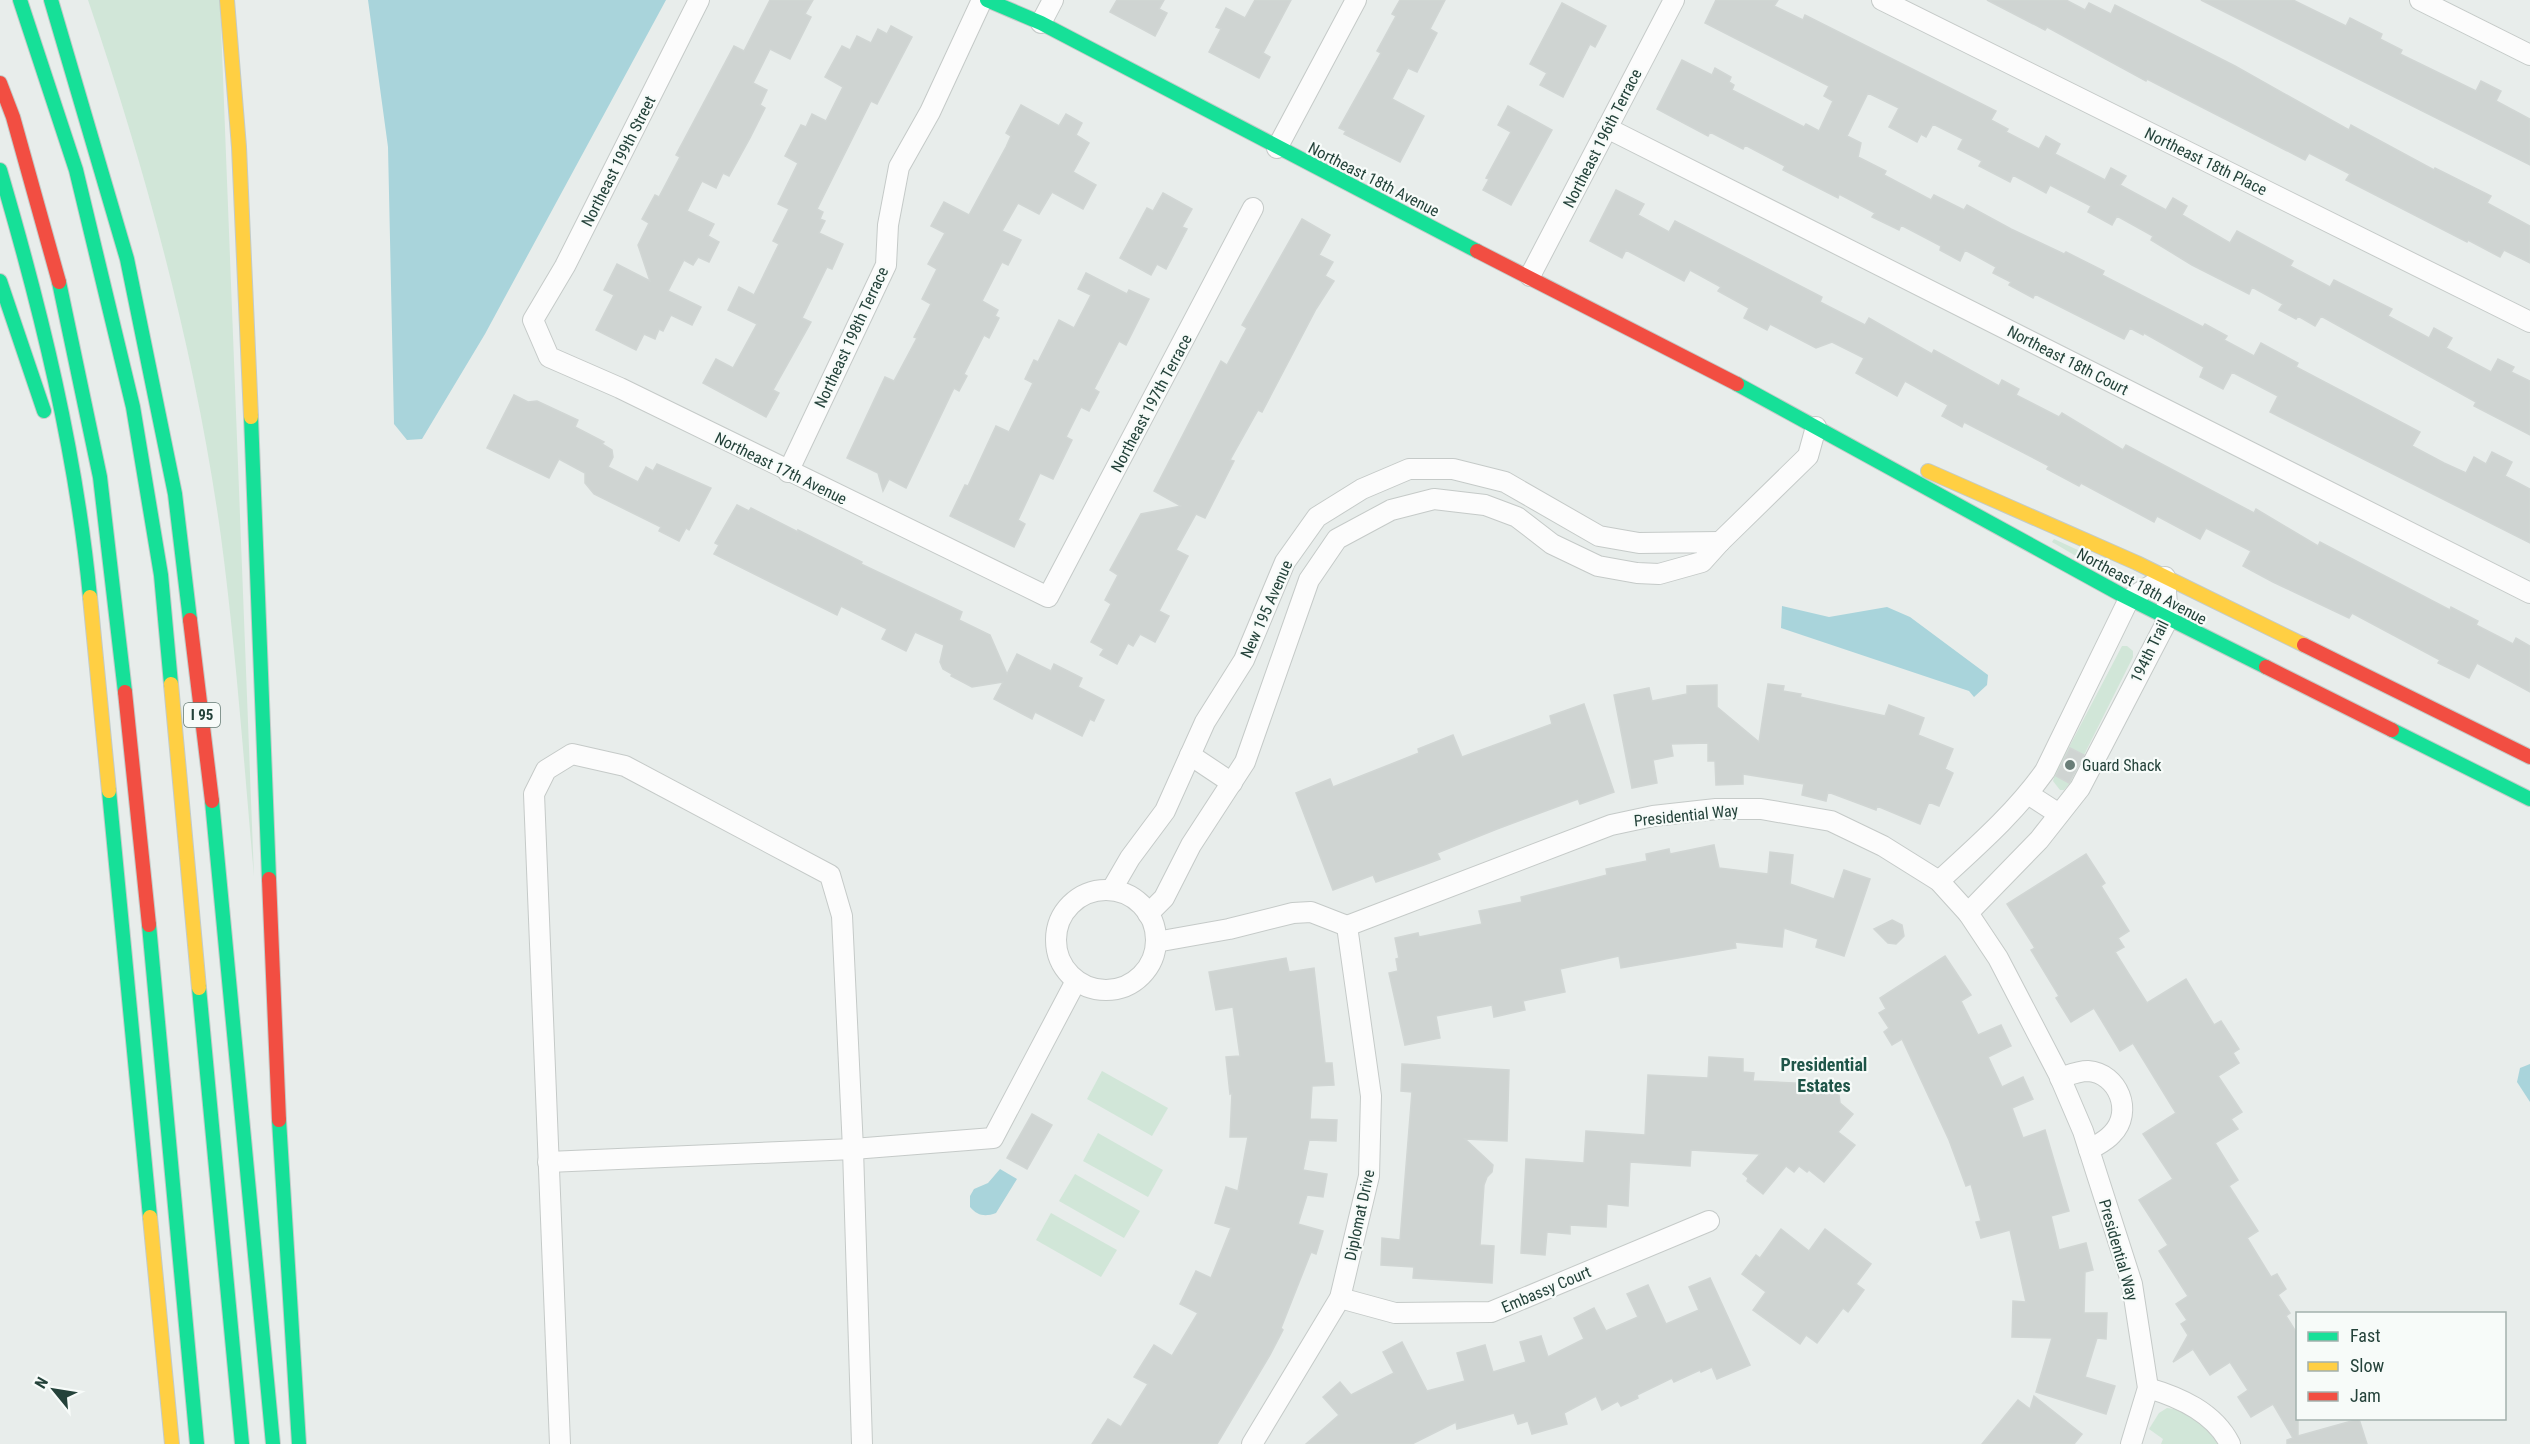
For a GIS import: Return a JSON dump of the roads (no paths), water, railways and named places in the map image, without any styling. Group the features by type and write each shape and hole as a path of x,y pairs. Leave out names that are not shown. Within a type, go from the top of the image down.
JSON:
{"main road":[{"path":"20,0 76,170 133,407 161,575 242,1444"},
{"name":"I 95","path":"51,0 127,259 176,494 215,822 273,1444"},
{"path":"227,0 239,158 258,563 275,1040 299,1444"},
{"name":"Northeast 18th Avenue","path":"985,0 1041,22 1277,148 1746,389 2129,599 2530,799"},
{"path":"0,83 13,117 60,286 100,477 140,825 197,1444"},
{"path":"0,170 46,336 83,523 172,1444"},
{"path":"0,281 83,523"},
{"name":"Northeast 18th Avenue","path":"1746,389 2165,577 2530,757"}],"street":[{"name":"Northeast 199th Street","path":"533,320 565,266 699,0"},
{"name":"Northeast 198th Terrace","path":"788,472 886,265 888,225 899,167 930,112 985,0"},
{"path":"1041,22 1053,0"},
{"path":"1277,148 1356,0"},
{"name":"Northeast 196th Terrace","path":"1530,276 1674,0"},
{"name":"Northeast 18th Place","path":"1882,0 2530,322"},
{"path":"2420,0 2530,55"},
{"name":"Northeast 18th Court","path":"1607,128 2530,592"},
{"name":"Northeast 197th Terrace","path":"1048,597 1253,208"},
{"name":"Northeast 17th Avenue","path":"533,320 549,357 620,388 1048,597"},
{"name":"New 195 Avenue","path":"1149,914 1164,898 1191,845 1245,762 1309,580 1337,539 1391,510 1434,499 1485,505 1517,518 1552,544 1598,566 1637,573 1659,574 1702,562 1808,456 1816,427"},
{"name":"New 195 Avenue","path":"1112,889 1130,858 1165,811 1205,722 1244,660 1285,562 1317,517 1362,489 1409,469 1453,469 1505,482 1599,536 1639,543 1720,542"},
{"path":"1939,881 2018,807 2028,794 2045,771 2129,599 2165,577"},
{"name":"194th Trail","path":"1968,913 2039,840 2080,788 2168,619 2165,577"},
{"path":"560,1444 534,794 546,770 573,754 625,766 830,874 842,916 853,1149 862,1444"},
{"path":"1190,755 1232,783"},
{"path":"2028,794 2059,814"},
{"name":"Presidential Way","path":"1347,926 1611,825 1653,816 1716,809 1761,809 1831,821 1883,846 1939,881 1968,913 1998,958 2060,1078 2089,1150 2132,1284 2148,1388 2131,1444"},
{"path":"1112,889 1128,894 1142,904 1149,914 1156,934 1156,942 1148,967 1137,980 1122,987 1107,990 1090,988 1076,981 1064,969 1057,955 1055,938 1058,922 1066,908 1079,897 1095,890 1112,889"},
{"path":"1156,942 1229,929 1293,913 1311,912 1347,926"},
{"name":"Diplomat Drive","path":"1252,1444 1340,1298 1369,1176 1371,1096 1347,926"},
{"path":"548,1162 853,1149 993,1138 1076,981"},
{"path":"2060,1078 2077,1072 2100,1074 2117,1089 2122,1100 2120,1124 2113,1134 2089,1150"},
{"name":"Embassy Court","path":"1340,1298 1395,1313 1491,1312 1710,1221"},
{"path":"2148,1388 2187,1401 2213,1423 2230,1444"}],"water":[{"path":"368,0 666,0 485,334 422,439 407,440 394,424 388,147"},
{"path":"1782,606 1829,617 1887,607 1910,617 1988,675 1987,685 1974,697 1969,691 1781,628"},
{"path":"2530,1064 2530,1102 2517,1082 2520,1068"},
{"path":"1000,1169 1017,1179 996,1213 979,1214 970,1207 970,1196 974,1189 988,1183"}],"place":[{"name":"Guard Shack","path":"2070,765"}],"district":[{"name":"Presidential Estates","path":"1824,1075"}]}
